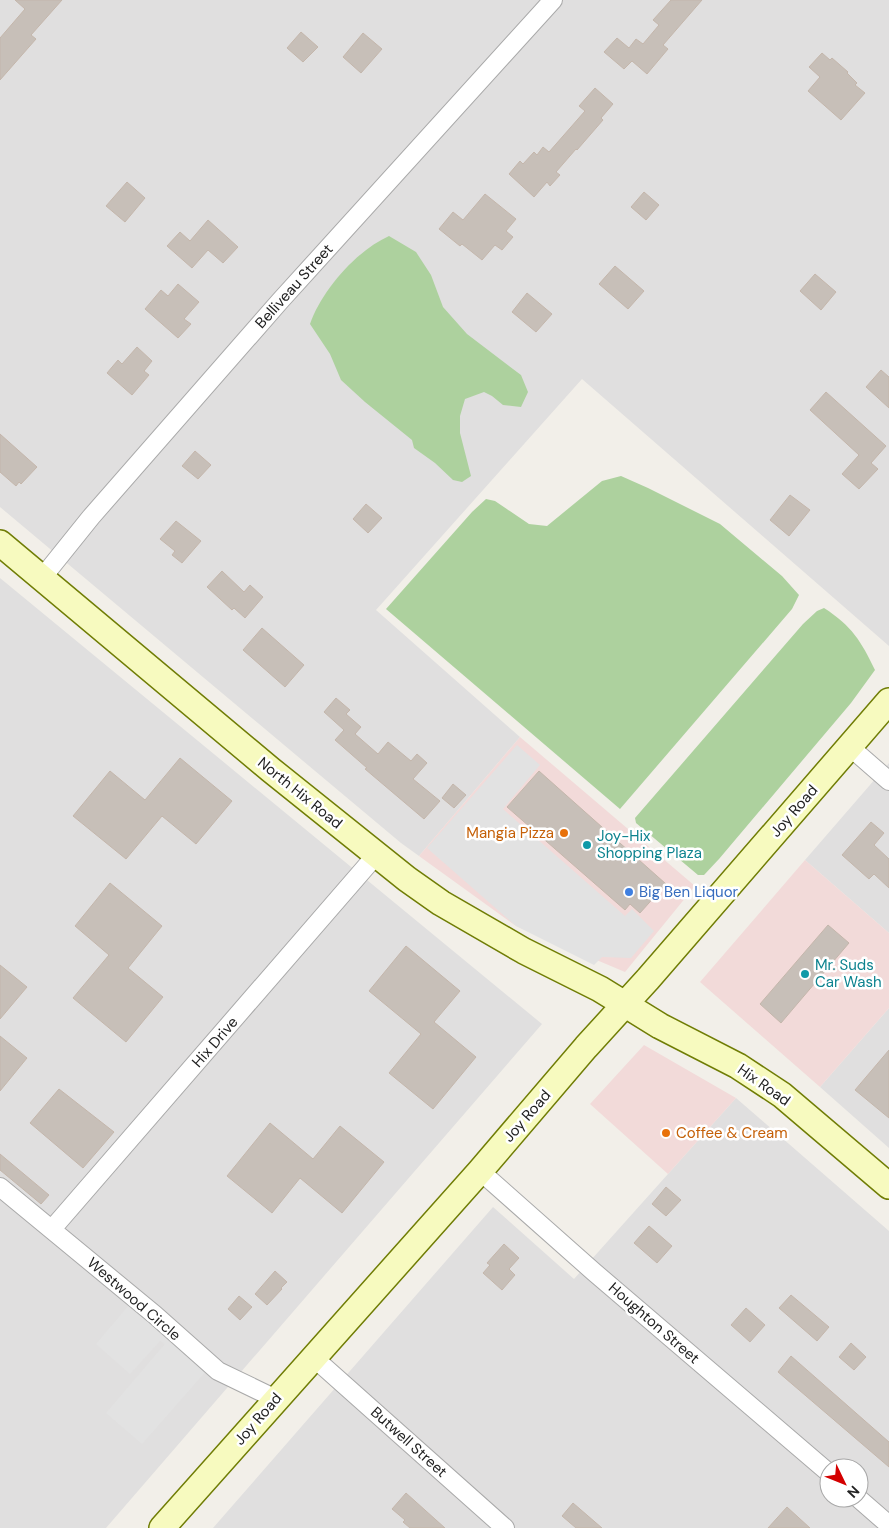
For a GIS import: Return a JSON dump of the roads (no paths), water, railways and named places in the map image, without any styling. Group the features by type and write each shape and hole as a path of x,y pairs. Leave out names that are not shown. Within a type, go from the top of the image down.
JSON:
{"street":[{"name":"Belliveau Street","path":"42,578 91,517 280,300 426,142 553,0"},
{"name":"North Hix Road","path":"0,543 271,770 407,879 441,903 524,951 600,989 625,1005"},
{"name":"Joy Road","path":"162,1528 480,1171 889,701"},
{"path":"850,747 889,781"},
{"name":"Hix Drive","path":"52,1229 377,854"},
{"name":"Hix Road","path":"625,1005 660,1026 738,1066 782,1095 889,1186"},
{"name":"Houghton Street","path":"480,1171 585,1264 819,1464"},
{"name":"Westwood Circle","path":"0,1187 218,1371 276,1399"},
{"name":"Butwell Street","path":"313,1357 505,1528"},
{"path":"869,1507 889,1524"}],"place":[{"name":"Mangia Pizza","path":"564,833"},
{"name":"Joy-Hix Shopping Plaza","path":"587,845"},
{"name":"Big Ben Liquor","path":"629,892"},
{"name":"Mr. Suds Car Wash","path":"805,974"},
{"name":"Coffee & Cream","path":"666,1133"}]}
